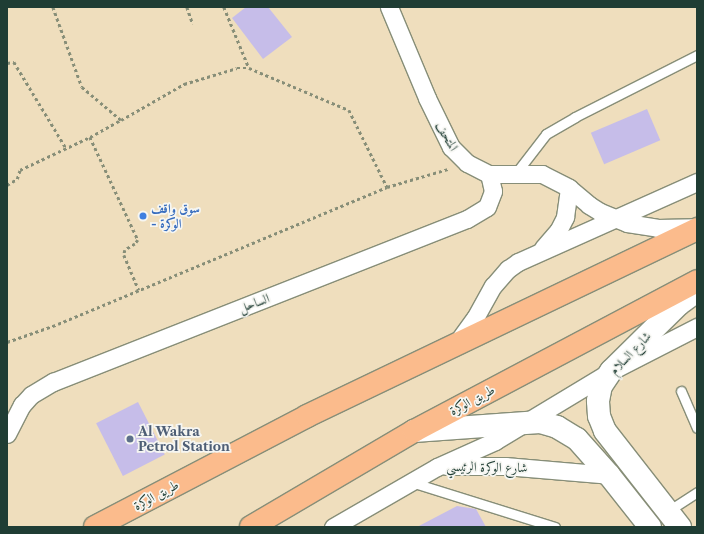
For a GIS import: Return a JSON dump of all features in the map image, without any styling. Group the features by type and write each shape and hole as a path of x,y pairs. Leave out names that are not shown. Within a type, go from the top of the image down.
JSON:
{"highway":[{"name":"طريق الوكرة","path":"95,527 307,416 453,347 697,228"},
{"name":"طريق الوكرة","path":"251,527 414,431 697,281"}],"street":[{"name":"المتحف","path":"389,7 427,98 451,147 467,164 489,174 542,174 569,188 589,205 612,218 657,228 697,228"},
{"name":"الساحل","path":"7,434 22,405 42,388 53,382 468,219 487,207 493,191 489,174"},
{"name":"طريق الوكرة","path":"453,347 472,323 486,297 500,277 518,262 612,218 697,182"},
{"path":"538,253 549,243 564,217 569,188"},
{"name":"شارع السلام","path":"674,519 604,431 599,416 598,401 601,386 611,371 678,304 697,291"},
{"path":"438,466 495,441 611,371 697,327"},
{"path":"414,431 527,422 540,422 557,427 577,439 609,475 650,527"},
{"name":"شارع الوكرة الرئيسي","path":"333,527 438,466 505,466 609,475"}],"lane":[{"path":"516,173 546,134 575,117 697,55"},
{"path":"681,391 697,428"},
{"path":"411,482 555,527"},
{"path":"674,519 697,492"}],"path":[{"path":"53,7 82,87 121,120"},
{"path":"187,7 193,24"},
{"path":"224,7 249,68"},
{"path":"7,62 14,62 66,148"},
{"path":"7,185 17,179 20,170 90,137 184,84 237,68 249,68 349,110 387,187"},
{"path":"90,137 138,240 135,244 125,250 124,255 139,290"},
{"path":"7,342 58,324 387,187 467,164"}],"building":[{"path":"246,7 268,7 292,37 263,59 232,18"},
{"path":"647,109 660,140 604,164 591,133"},
{"name":"Al Wakra Petrol Station","path":"138,402 165,455 123,476 96,423"},
{"path":"457,506 476,509 486,527 417,527"}],"place":[{"name":"سوق واقف - الوكرة","path":"143,216"},
{"name":"Al Wakra Petrol Station","path":"130,439"}]}
